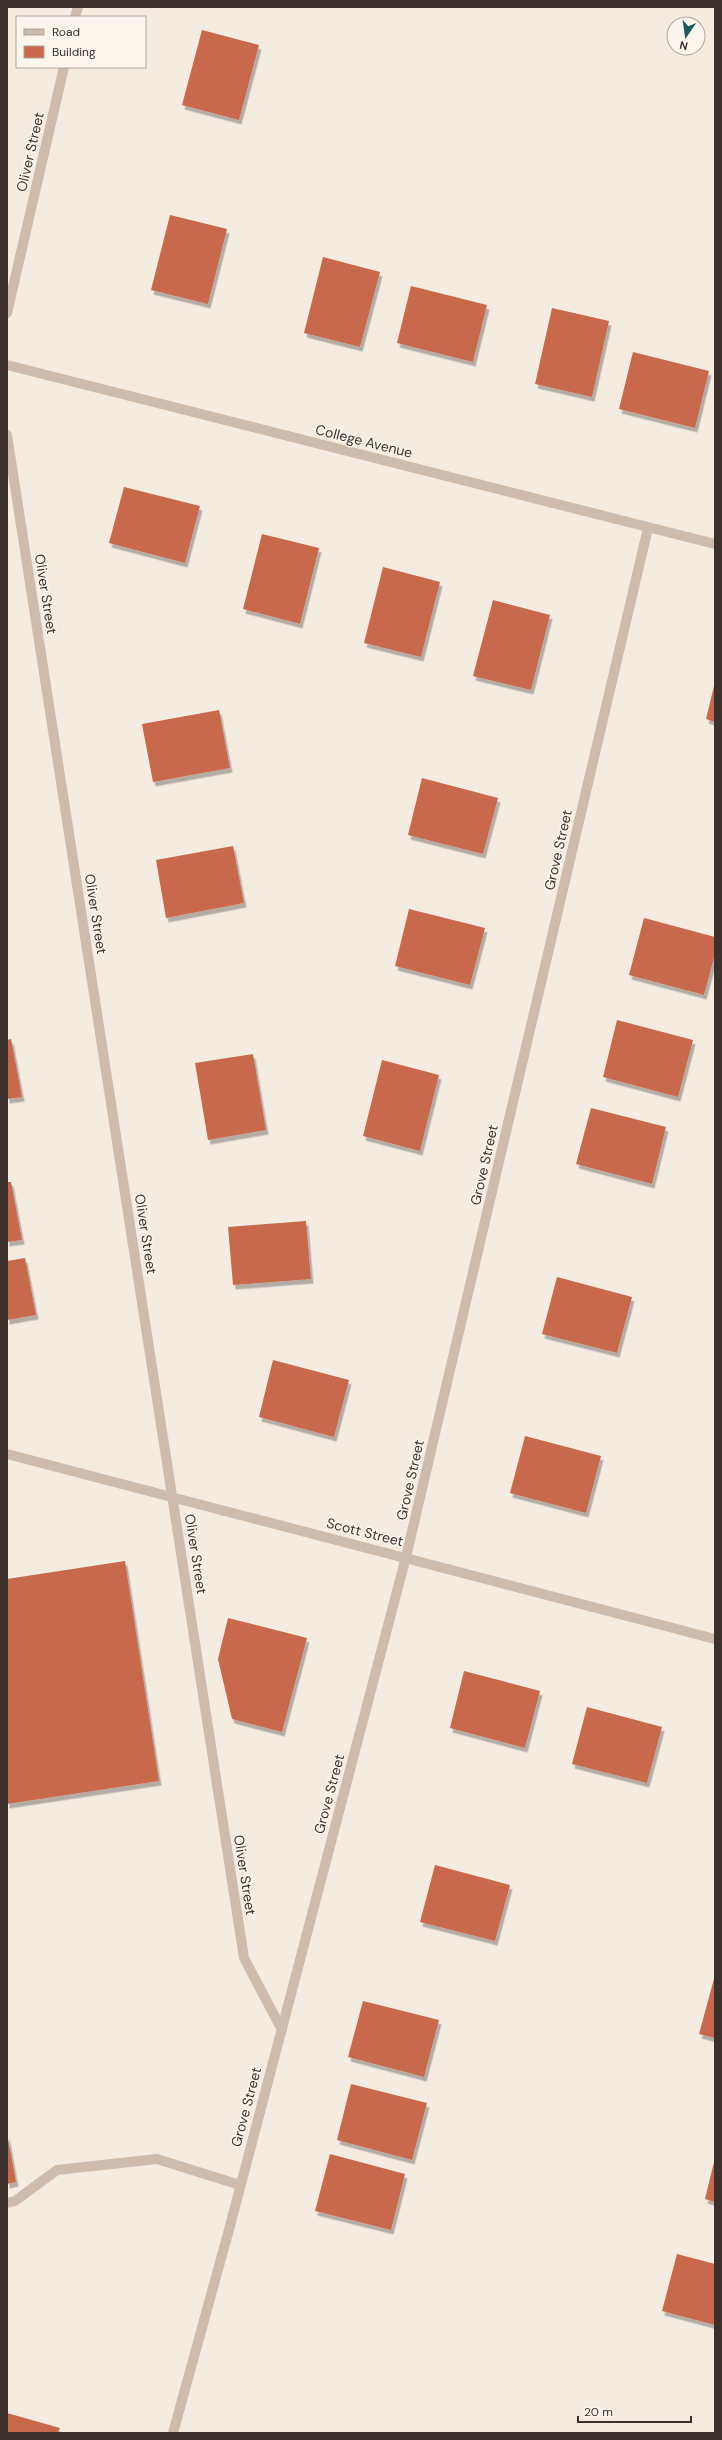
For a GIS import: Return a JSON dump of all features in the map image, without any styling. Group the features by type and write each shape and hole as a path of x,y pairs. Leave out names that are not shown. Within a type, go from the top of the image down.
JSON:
{"street":[{"name":"Oliver Street","path":"7,313 64,68"},
{"name":"College Avenue","path":"7,365 715,544"},
{"name":"Oliver Street","path":"7,435 244,1958 282,2030"},
{"name":"Grove Street","path":"173,2433 282,2030 406,1557 648,528"},
{"name":"Scott Street","path":"7,1454 173,1496 715,1639"},
{"path":"7,2203 15,2201 57,2170 157,2159 240,2185"}],"building":[{"path":"202,30 259,45 239,120 182,105"},
{"path":"170,215 227,229 208,304 151,290"},
{"path":"323,257 380,272 360,347 304,333"},
{"path":"411,286 487,305 473,362 397,343"},
{"path":"552,308 609,321 592,397 535,384"},
{"path":"633,352 709,371 695,428 619,409"},
{"path":"124,487 200,506 185,563 109,543"},
{"path":"262,534 319,548 300,624 243,609"},
{"path":"383,567 440,582 421,657 364,643"},
{"path":"493,600 550,615 531,690 473,676"},
{"path":"715,686 715,722 706,719"},
{"path":"219,710 230,768 153,782 142,724"},
{"path":"422,778 498,798 483,854 408,835"},
{"path":"233,846 244,903 166,918 156,860"},
{"path":"409,909 485,928 470,985 395,966"},
{"path":"644,918 715,937 715,954 704,995 629,975"},
{"path":"617,1020 693,1040 678,1097 603,1077"},
{"path":"11,1039 22,1097 7,1099 7,1040"},
{"path":"253,1054 266,1130 208,1140 195,1063"},
{"path":"382,1060 439,1075 420,1151 363,1136"},
{"path":"591,1108 666,1127 652,1184 576,1164"},
{"path":"7,1182 11,1182 22,1240 7,1242"},
{"path":"306,1221 311,1279 233,1285 228,1227"},
{"path":"25,1258 36,1315 7,1320 7,1261"},
{"path":"557,1277 632,1297 617,1353 542,1334"},
{"path":"273,1360 349,1380 334,1437 259,1417"},
{"path":"525,1436 601,1456 586,1513 510,1493"},
{"path":"125,1561 159,1781 7,1804 7,1579"},
{"path":"228,1618 307,1638 282,1732 232,1719 218,1659"},
{"path":"464,1671 540,1691 525,1748 450,1728"},
{"path":"587,1707 662,1727 647,1783 572,1764"},
{"path":"435,1865 510,1885 495,1941 420,1922"},
{"path":"715,1975 715,2038 699,2034"},
{"path":"363,2001 439,2020 424,2077 348,2057"},
{"path":"351,2084 427,2103 412,2160 337,2140"},
{"path":"7,2133 16,2182 7,2184"},
{"path":"330,2154 405,2174 391,2230 315,2211"},
{"path":"715,2162 715,2202 705,2199"},
{"path":"677,2254 715,2264 715,2325 662,2311"},
{"path":"7,2413 60,2428 58,2433 7,2433"}]}
